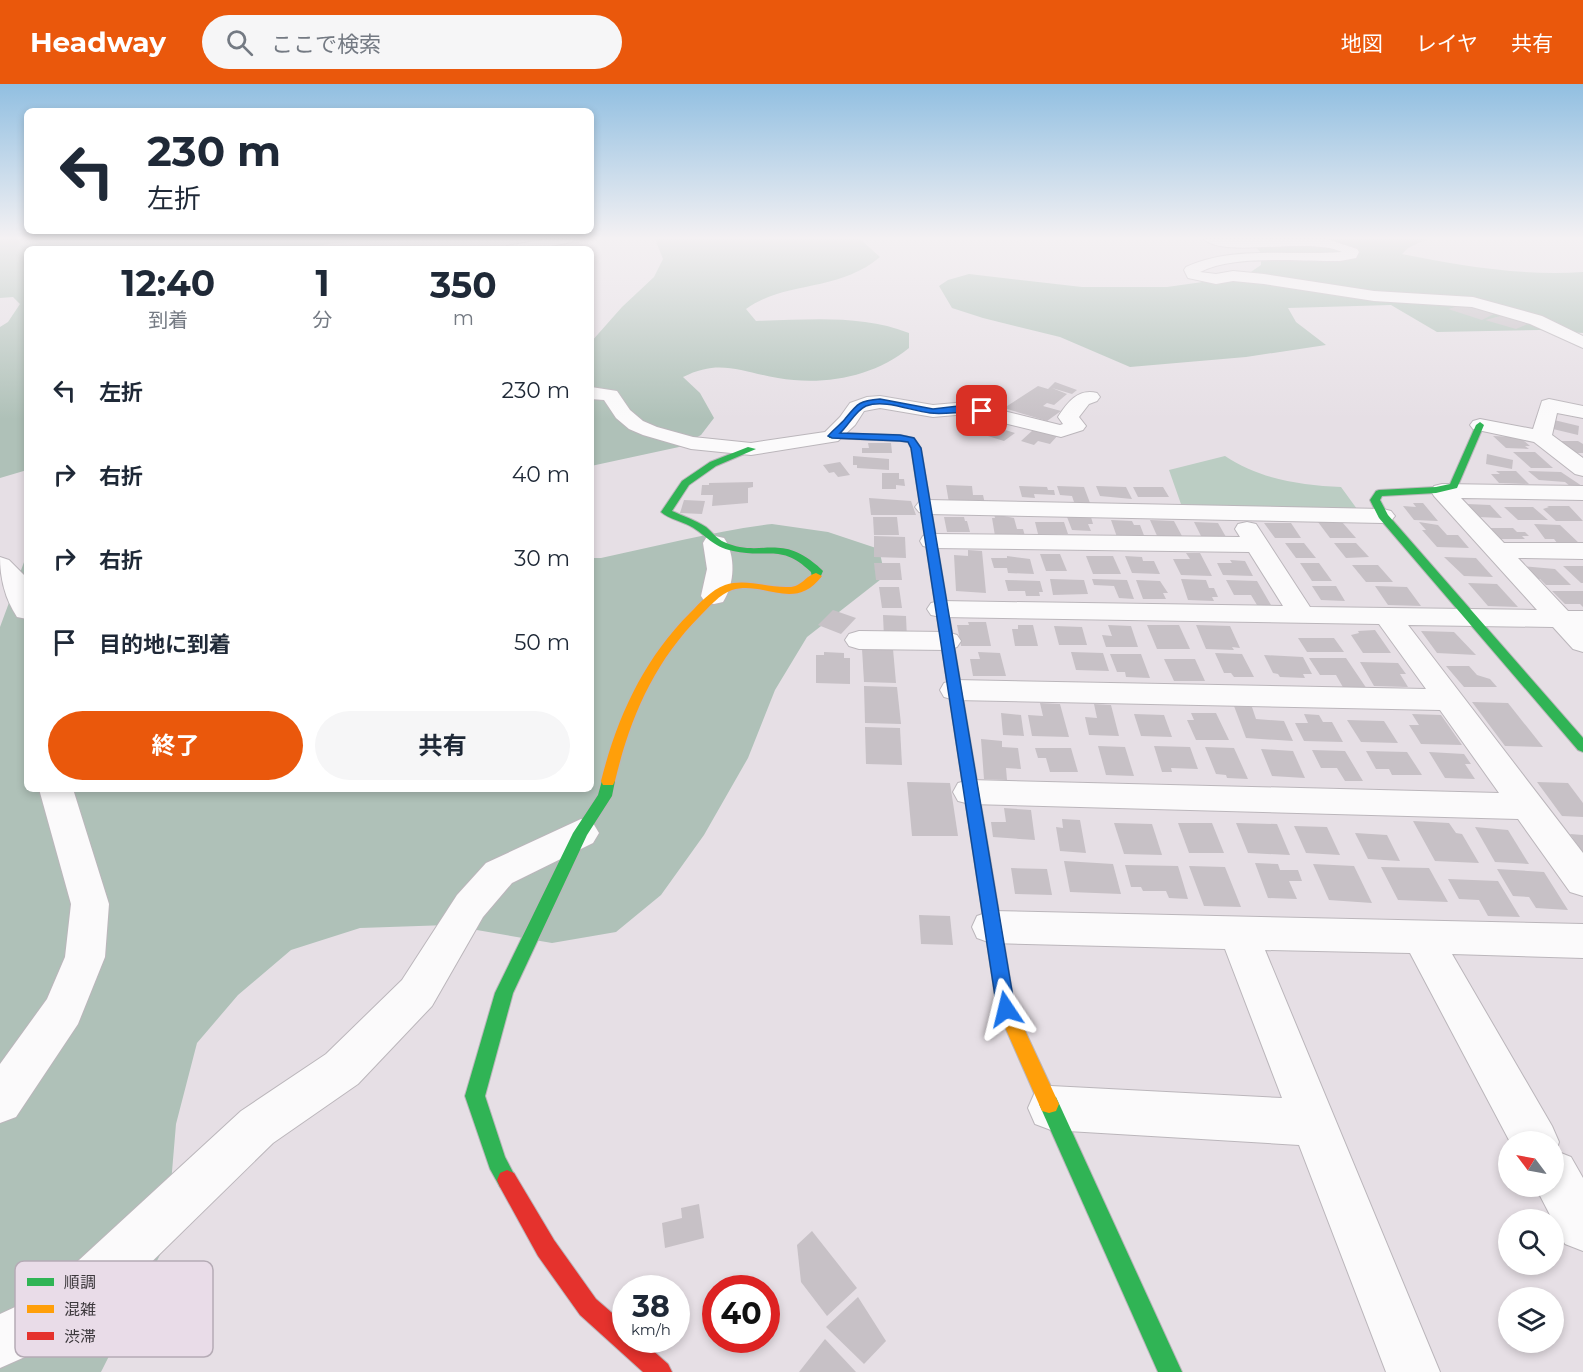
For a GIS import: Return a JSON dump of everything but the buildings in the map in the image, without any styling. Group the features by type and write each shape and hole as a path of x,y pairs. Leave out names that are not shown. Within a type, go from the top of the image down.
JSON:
{"street":[{"path":"1425,299 1473,302 1536,320 1583,343"},
{"path":"594,393 610,395 623,414 636,425 650,431 691,442 751,449"},
{"path":"832,436 848,421 857,407 880,402 933,411 967,408 1061,431 1076,426 1068,417 1083,400 1090,397"},
{"path":"1541,437 1549,405 1583,412"},
{"path":"1442,491 1454,486 1480,425 1541,437 1583,469"},
{"path":"714,596 719,584 719,554 715,543 705,530 666,512 685,483 713,464 751,449 832,436 911,440 916,448 927,507 991,927 1006,1009 1170,1372"},
{"path":"1583,493 1391,490 1379,493 1375,500 1383,516 1583,747"},
{"path":"1442,491 1497,550 1571,619 1583,643"},
{"path":"927,507 1383,516"},
{"path":"1236,513 1303,616"},
{"path":"932,541 1257,545"},
{"path":"660,1372 588,1306 546,1248 497,1162 475,1096 504,993 581,832 605,796 615,749 636,694 658,657 685,623 714,596 733,586 786,591 802,589 815,579 817,571 809,559 790,549 751,549 715,543"},
{"path":"1497,550 1583,551"},
{"path":"0,565 13,577 24,604"},
{"path":"941,609 1571,619"},
{"path":"1387,616 1583,881"},
{"path":"859,640 947,641"},
{"path":"955,690 1448,700"},
{"path":"0,1101 63,1011 86,957 90,904 58,792"},
{"path":"970,792 1526,806"},
{"path":"116,1261 256,1127 342,1070 417,993 470,906 499,873 581,832"},
{"path":"991,927 1583,941"},
{"path":"1239,933 1413,1372"},
{"path":"1422,938 1530,1131"},
{"path":"1051,1108 1314,1123"},
{"path":"1564,1192 1583,1226"},
{"path":"0,1341 15,1334"}],"green space":[{"path":"15,299 24,299 24,471 0,478 0,327 8,322 20,304"},
{"path":"630,299 764,299 746,309 756,321 814,319 872,323 909,333 909,348 880,366 830,380 778,378 720,367 696,371 683,377 700,393 714,418 701,435 679,447 594,465 594,339"},
{"path":"947,299 1583,299 1583,333 1540,330 1437,332 1391,305 1288,308 1296,322 1326,345 1246,357 1130,367 1060,337 952,308"},
{"path":"1225,456 1252,470 1280,479 1310,485 1341,487 1357,509 1182,507 1169,470"},
{"path":"772,524 828,532 879,549 885,576 807,637 775,690 748,758 704,835 661,895 616,932 552,943 448,925 360,928 291,950 238,995 197,1043 176,1124 166,1243 157,1261 15,1261 15,1357 109,1357 101,1372 0,1372 0,627 24,562 24,792 594,792 594,558"}],"traffic: fast":[{"path":"1480,425 1454,486 1436,490 1379,493 1375,500 1383,516 1583,747"},
{"path":"832,436 900,438 911,440 916,448 981,852"},
{"path":"751,449 713,464 685,483 666,512 688,521 722,545 736,549 772,549 794,553 817,571 816,576"},
{"path":"507,1180 497,1162 475,1096 504,993 581,833 605,796 608,781"},
{"path":"1049,1104 1170,1372"}],"traffic: slow":[{"path":"608,781 621,733 640,688 666,646 700,609 729,587 744,586 790,591 809,585 816,576"},
{"path":"981,852 1006,1009 1049,1104"}],"traffic: jam":[{"path":"507,1180 546,1248 588,1307 660,1372"}],"route":[{"path":"982,411 967,408 933,411 880,402 867,403 857,407 848,421 832,436 900,438 911,440 916,448 987,904 1006,1009"}]}
